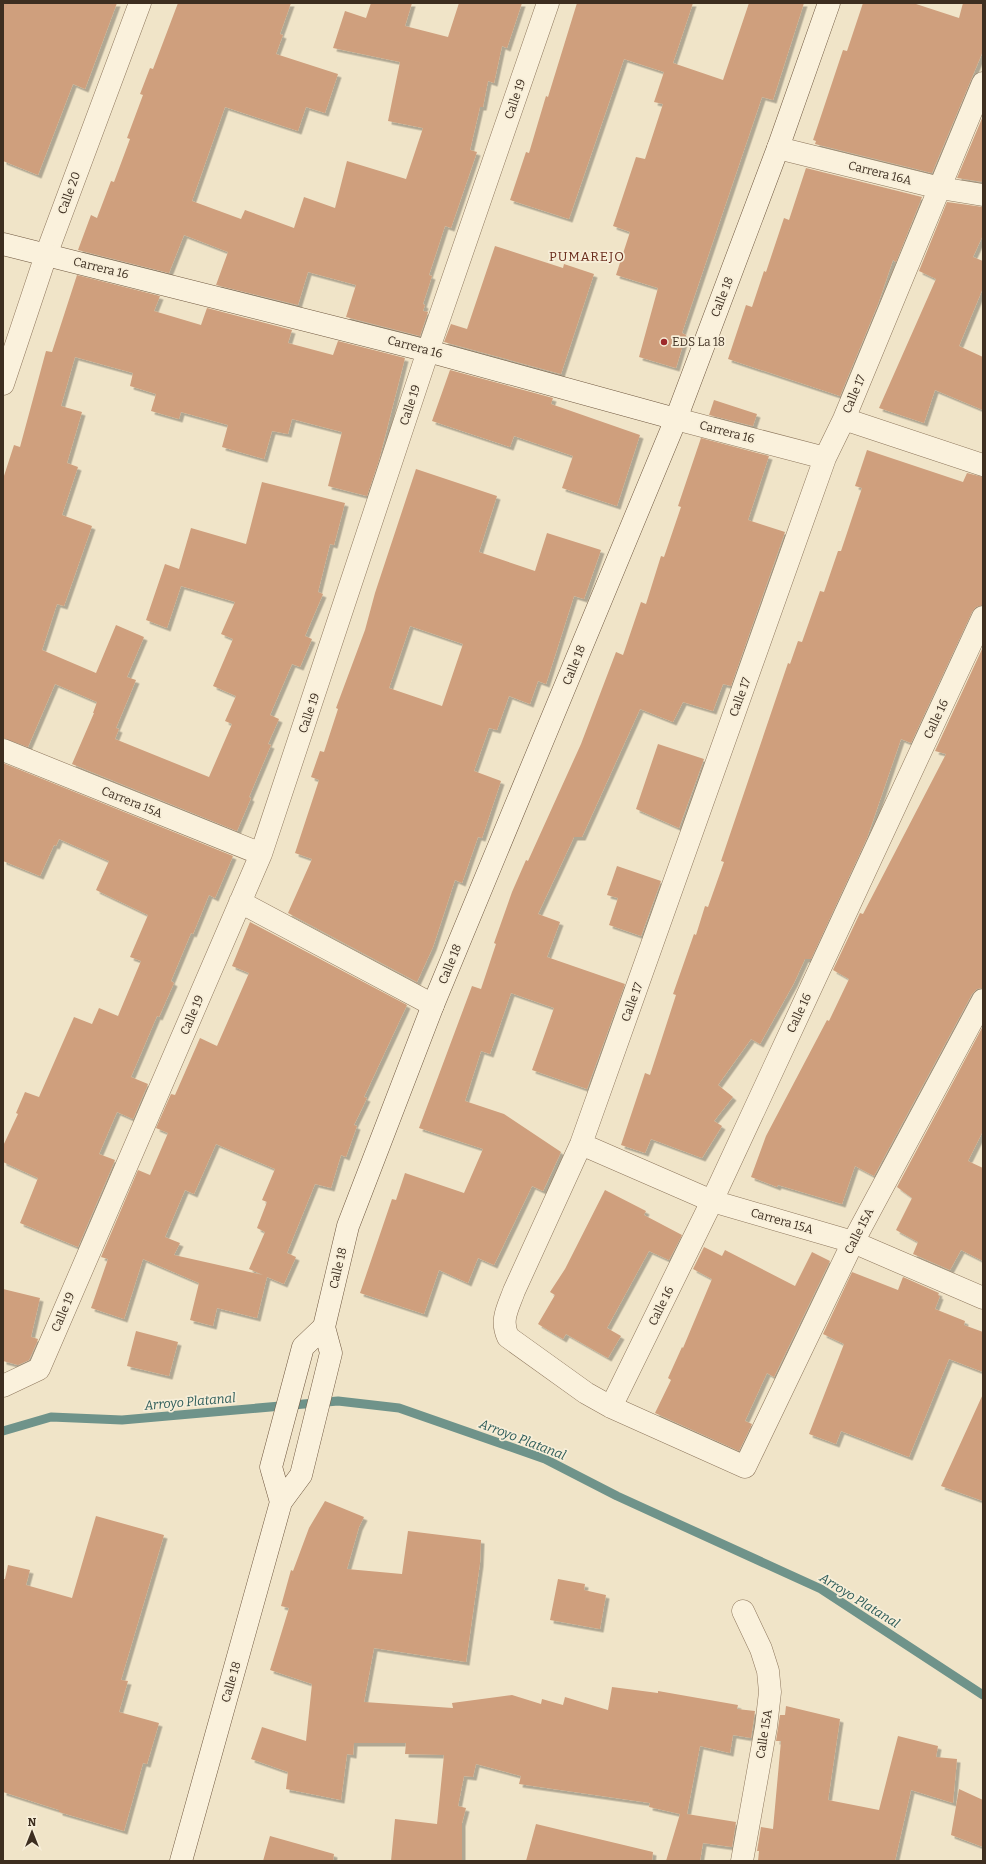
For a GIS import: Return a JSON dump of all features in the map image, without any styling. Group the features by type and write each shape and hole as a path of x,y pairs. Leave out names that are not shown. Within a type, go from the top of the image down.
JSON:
{"street":[{"name":"Calle 20","path":"3,384 46,255 140,3"},
{"name":"Calle 19","path":"3,1386 39,1369 261,854 428,351 548,3"},
{"name":"Calle 18","path":"181,1861 282,1502 301,1475 331,1353 324,1327 348,1226 433,1005 676,419 778,148 829,3"},
{"name":"Calle 17","path":"611,1407 586,1393 508,1337 504,1326 506,1314 514,1291 581,1144 825,458 844,419 983,83"},
{"name":"Carrera 16A","path":"778,148 940,188 983,195"},
{"name":"Carrera 16","path":"3,244 428,351 825,458"},
{"path":"844,419 983,464"},
{"name":"Calle 16","path":"611,1407 712,1200 983,617"},
{"name":"Carrera 15A","path":"3,750 261,854"},
{"path":"240,902 433,1005"},
{"name":"Calle 15A","path":"611,1407 745,1467 852,1242 983,1000"},
{"name":"Carrera 15A","path":"581,1144 712,1200 852,1242 983,1298"},
{"path":"282,1502 271,1467 302,1347 324,1327"},
{"name":"Calle 15A","path":"742,1861 766,1726 770,1692 768,1671 761,1649 743,1611"}],"building":[{"path":"3,3 117,3 85,89 73,84 38,175 3,161"},
{"path":"178,3 291,3 280,34 283,35 276,54 338,74 325,113 306,107 298,131 225,107 192,201 241,219 245,210 294,228 304,197 335,208 347,161 406,179 423,128 388,121 400,62 333,48 345,11 366,18 371,3 412,3 405,26 448,37 459,3 522,3 507,48 502,46 494,83 488,81 483,107 480,107 470,150 477,152 451,228 445,226 429,275 432,276 423,304 425,305 423,311 428,312 420,336 346,317 356,285 308,272 298,305 216,285 228,252 184,235 169,273 78,250 91,215 97,218 111,181 114,182 130,139 127,138 143,95 140,94 150,68 153,69"},
{"path":"577,3 693,3 673,63 723,80 749,3 804,3 773,100 762,97 682,333 686,335 676,368 639,357 658,288 616,275 630,232 613,226 636,157 645,159 663,104 654,102 664,72 624,59 569,219 510,200 526,152 529,153"},
{"path":"863,3 913,3 959,18 963,3 983,3 983,51 932,173 815,144 816,141 813,140 843,50 847,51"},
{"path":"983,116 983,182 957,178"},
{"path":"806,168 922,197 896,262 893,260 878,304 840,396 728,359 746,305 752,307 764,271 766,272 784,218 789,220"},
{"path":"947,202 983,207 983,235 973,257 983,261 983,288 959,346 983,357 983,410 935,390 924,423 879,408 936,279 919,271"},
{"path":"495,246 563,268 564,264 594,274 561,374 444,342 451,324 467,329"},
{"path":"77,275 160,296 154,311 201,325 207,308 292,330 288,343 333,355 338,341 405,358 379,460 367,496 328,486 342,432 292,419 288,434 272,431 264,459 222,447 228,425 181,412 179,419 151,411 156,394 130,386 133,373 75,357 61,406 82,412 67,463 78,467 62,515 92,526 64,606 57,604 42,650 96,673 116,625 144,637 127,677 136,680 116,728 119,729 115,739 209,777 232,724 225,721 236,696 213,686 233,639 221,634 235,602 181,586 167,628 146,620 165,564 179,569 191,528 246,544 262,482 345,503 334,545 330,544 318,592 323,594 305,636 312,639 300,667 292,664 270,715 279,719 268,744 271,745 249,797 251,798 237,831 72,764 94,713 97,702 55,684 28,747 3,738 3,479 14,445 20,447 46,351 52,352"},
{"path":"450,370 553,398 551,404 640,435 617,506 562,488 573,456 514,436 510,447 432,421"},
{"path":"714,400 757,414 753,426 709,415"},
{"path":"701,438 769,456 748,520 785,532 731,686 723,684 713,711 683,702 673,722 640,709 582,837 574,837 538,914 560,922 547,957 625,984 587,1089 532,1070 554,1008 511,993 490,1054 481,1051 465,1101 504,1114 561,1152 543,1191 532,1186 494,1265 478,1258 468,1283 439,1270 424,1314 360,1293 392,1199 396,1200 405,1173 464,1193 483,1149 419,1128 472,986 481,989 496,944 494,943 512,892 526,860 528,861 581,744 616,652 623,655 641,602 646,604 661,556 664,557 681,507 678,506"},
{"path":"867,450 963,482 967,473 983,477 983,605 976,607 972,612 911,743 901,739 867,838 811,959 805,959 794,983 760,1044 751,1039 718,1085 733,1097 714,1121 722,1126 702,1158 651,1139 645,1153 621,1145 645,1073 650,1075 676,995 673,994 694,934 696,935 705,906 708,907 724,862 721,861 788,663 790,664 798,641 802,642 820,591 824,592 838,551 841,551 862,488 855,486"},
{"path":"416,469 497,496 479,552 535,571 547,533 601,550 584,599 574,596 546,684 538,681 530,704 509,696 497,730 489,728 474,771 501,781 482,838 478,837 462,883 455,880 433,947 417,982 288,913 312,859 295,853 319,780 311,777 320,751 324,752 338,709 336,708 365,630 375,593","holes":["410,626 463,644 442,706 389,688"]},
{"path":"983,647 983,988 977,989 972,994 874,1176 855,1166 842,1204 778,1185 777,1187 751,1177 766,1136 827,1020 829,1021 849,979 833,970 860,913 863,914 946,754 935,751"},
{"path":"658,744 704,759 679,828 636,809"},
{"path":"3,763 233,856 215,898 209,895 193,934 191,933 171,981 174,983 159,1017 157,1016 131,1077 148,1084 133,1119 117,1112 99,1154 115,1160 78,1247 20,1223 38,1178 3,1162 3,1146 18,1114 16,1113 25,1092 39,1097 74,1017 92,1024 99,1008 118,1016 141,961 130,957 148,915 96,890 109,861 59,839 56,846 54,845 40,876 3,861"},
{"path":"617,866 661,881 641,936 609,925 618,898 607,895"},
{"path":"250,922 407,1005 364,1097 367,1098 354,1125 357,1126 346,1157 341,1155 331,1188 315,1184 287,1253 296,1257 284,1284 267,1277 257,1318 217,1308 213,1326 190,1320 199,1283 143,1259 124,1319 91,1308 108,1259 101,1257 138,1170 150,1175 168,1133 156,1128 171,1094 175,1095 200,1038 217,1046 249,973 232,966","holes":["216,1144 275,1169 262,1200 267,1202 257,1228 265,1232 249,1269 263,1275 174,1255 180,1243 165,1237 185,1190 194,1194"]},
{"path":"983,1026 983,1131 968,1161 983,1168 983,1261 961,1250 950,1270 913,1254 918,1242 896,1230 912,1198 897,1187"},
{"path":"605,1190 646,1211 644,1215 682,1235 669,1260 649,1251 607,1328 621,1336 608,1358 566,1334 563,1339 538,1324 555,1295 550,1292 565,1269"},
{"path":"704,1247 722,1256 725,1250 795,1286 812,1252 830,1261 774,1377 767,1373 745,1421 752,1424 739,1451 655,1413 671,1380 668,1378 682,1347 683,1348 712,1279 693,1269"},
{"path":"852,1272 898,1290 903,1277 939,1293 938,1295 940,1296 935,1309 965,1321 964,1325 983,1332 983,1372 949,1359 909,1457 841,1431 836,1444 809,1434 844,1344 823,1334"},
{"path":"3,1289 40,1298 31,1337 38,1339 29,1360 18,1365 3,1361"},
{"path":"136,1331 178,1342 169,1376 127,1366"},
{"path":"983,1394 983,1501 941,1486"},
{"path":"325,1501 364,1517 359,1527 347,1569 402,1574 408,1531 481,1540 480,1563 466,1662 374,1648 364,1702 453,1708 452,1703 512,1695 541,1704 542,1699 563,1705 565,1697 608,1710 612,1687 658,1693 658,1691 738,1705 737,1709 755,1711 751,1738 733,1735 730,1753 700,1746 687,1814 736,1822 732,1847 703,1843 700,1861 666,1861 680,1814 649,1807 650,1803 519,1784 521,1776 476,1764 473,1777 464,1776 458,1806 466,1808 462,1823 462,1861 391,1861 395,1819 437,1824 444,1755 405,1754 406,1743 354,1743 353,1755 347,1754 341,1800 286,1789 288,1772 251,1759 262,1727 306,1741 312,1684 270,1670 289,1608 281,1606 291,1570 293,1571 309,1528"},
{"path":"96,1516 164,1535 121,1680 128,1681 119,1712 159,1723 147,1764 143,1763 124,1831 59,1812 59,1810 3,1792 3,1579 5,1579 8,1565 30,1570 26,1585 72,1598"},
{"path":"558,1579 585,1584 584,1590 606,1595 600,1629 550,1620"},
{"path":"786,1706 840,1719 828,1800 879,1810 898,1736 938,1746 936,1757 957,1759 953,1803 911,1790 895,1861 758,1861 759,1851 757,1851 761,1827 773,1829 781,1741 776,1741 780,1715 785,1715"},
{"path":"959,1789 983,1800 983,1847 951,1835"},
{"path":"536,1824 653,1852 652,1861 526,1861"},
{"path":"270,1836 334,1854 333,1861 263,1861"}],"waterway":[{"name":"Arroyo Platanal","path":"3,1431 51,1417 122,1420 338,1401 399,1408 545,1459 617,1496 821,1589 983,1695"}],"place":[{"name":"EDS La 18","path":"664,342"}],"district":[{"name":"PUMAREJO","path":"587,256"}]}
